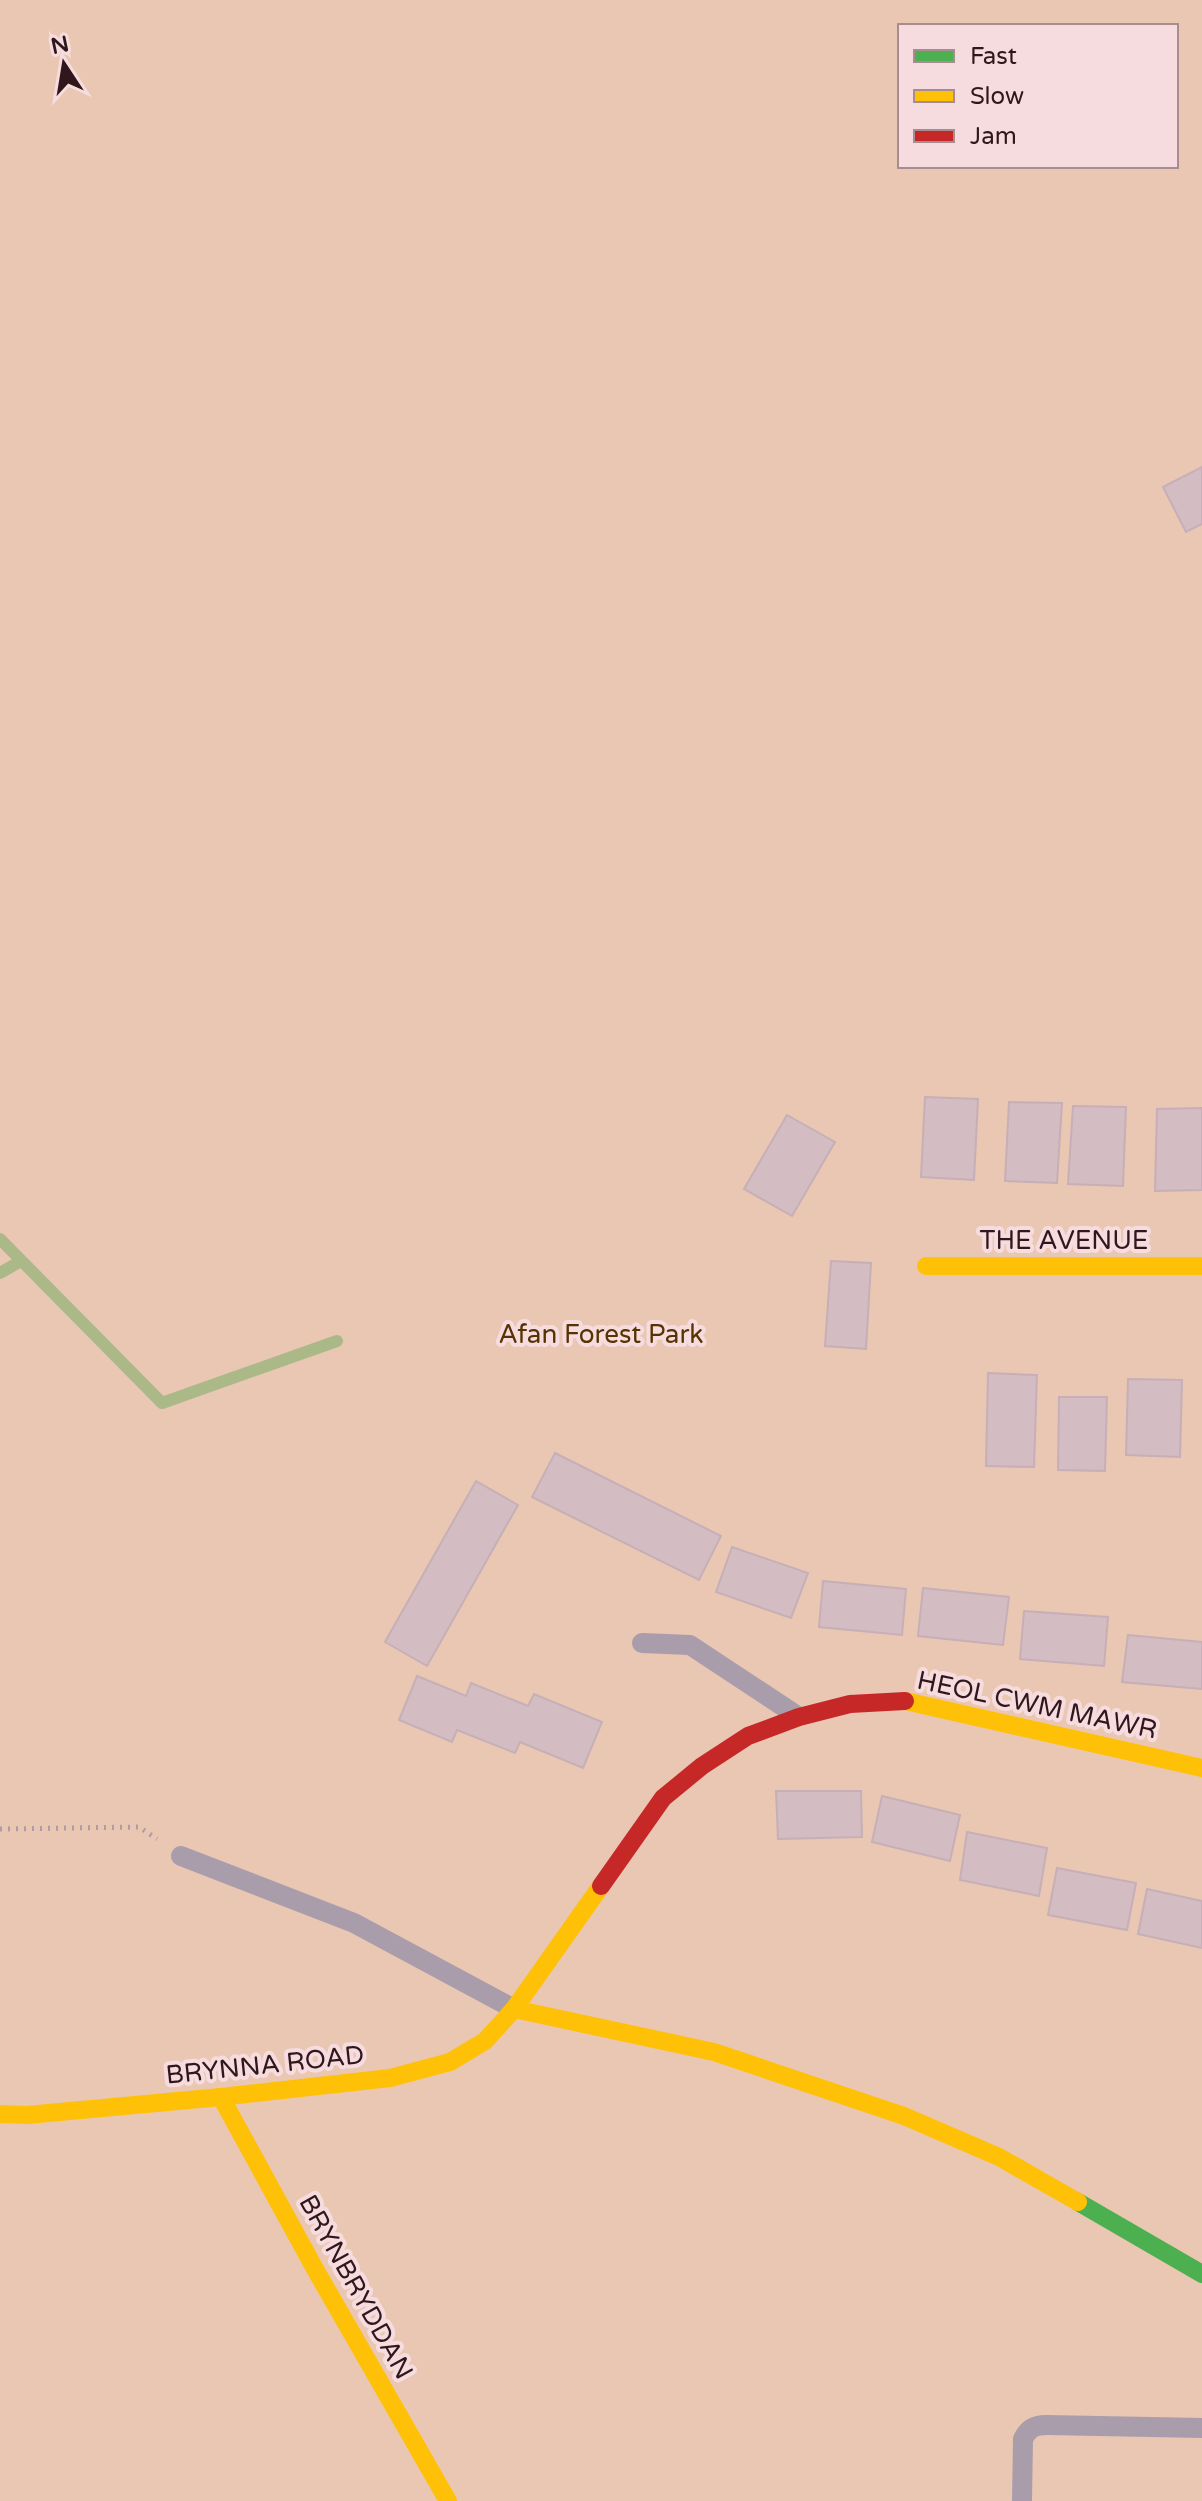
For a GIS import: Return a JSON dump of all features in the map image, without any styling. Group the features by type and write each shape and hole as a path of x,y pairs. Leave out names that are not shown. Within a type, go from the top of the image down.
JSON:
{"street":[{"name":"THE AVENUE","path":"926,1266 1202,1266"},
{"name":"HEOL CWM MAWR","path":"514,2009 663,1798 702,1766 748,1736 799,1717 850,1704 909,1701 1202,1768"},
{"name":"BRYNNA ROAD","path":"0,2114 27,2115 390,2078 450,2062 485,2041 514,2009"},
{"path":"514,2009 714,2052 904,2116 999,2157 1202,2274"},
{"name":"BRYNBRYDDAN","path":"221,2097 448,2501"}],"lane":[{"path":"642,1643 690,1645 799,1717"},
{"path":"181,1856 354,1923 514,2009"},
{"path":"1022,2501 1023,2439 1033,2427 1202,2428"}],"path":[{"path":"0,1829 139,1827 181,1856"}],"green space":[{"name":"Afan Forest Park","path":"0,0 1202,0 1202,2501 0,2501"}],"building":[{"path":"1202,467 1202,524 1186,532 1163,487"},
{"path":"925,1097 978,1099 974,1180 921,1177"},
{"path":"1009,1102 1062,1103 1057,1183 1005,1181"},
{"path":"1073,1106 1126,1107 1123,1186 1068,1184"},
{"path":"1202,1108 1202,1190 1155,1191 1157,1109"},
{"path":"787,1115 835,1142 792,1216 744,1189"},
{"path":"831,1261 871,1263 866,1349 825,1346"},
{"path":"988,1373 1037,1375 1034,1467 986,1466"},
{"path":"1128,1379 1182,1380 1180,1457 1126,1455"},
{"path":"1059,1397 1107,1397 1105,1471 1058,1470"},
{"path":"555,1453 721,1536 699,1580 532,1497"},
{"path":"476,1481 518,1505 427,1666 385,1642"},
{"path":"732,1547 808,1573 791,1618 716,1592"},
{"path":"823,1581 906,1589 902,1635 819,1627"},
{"path":"923,1588 1009,1597 1003,1645 918,1636"},
{"path":"1024,1611 1108,1617 1104,1666 1020,1659"},
{"path":"1128,1635 1202,1642 1202,1689 1122,1682"},
{"path":"417,1676 466,1696 471,1683 528,1706 534,1694 602,1722 583,1768 520,1742 515,1753 457,1730 452,1742 399,1720"},
{"path":"776,1791 861,1791 862,1837 778,1839"},
{"path":"882,1796 960,1815 950,1861 872,1842"},
{"path":"967,1832 1047,1848 1039,1896 960,1880"},
{"path":"1057,1868 1136,1883 1127,1930 1048,1915"},
{"path":"1147,1889 1202,1901 1202,1948 1138,1934"}],"waterway":[{"path":"0,1239 162,1403 337,1341"},
{"path":"0,1273 21,1261"}],"traffic: fast":[{"path":"1078,2202 1202,2274"}],"traffic: slow":[{"path":"926,1266 1202,1266"},
{"path":"905,1701 1202,1768"},
{"path":"0,2114 27,2115 390,2078 450,2062 485,2041 514,2009 601,1886"},
{"path":"514,2009 714,2052 904,2116 999,2157 1078,2202"},
{"path":"221,2097 448,2501"}],"traffic: jam":[{"path":"601,1886 663,1798 702,1766 748,1736 799,1717 850,1704 905,1701"}]}
